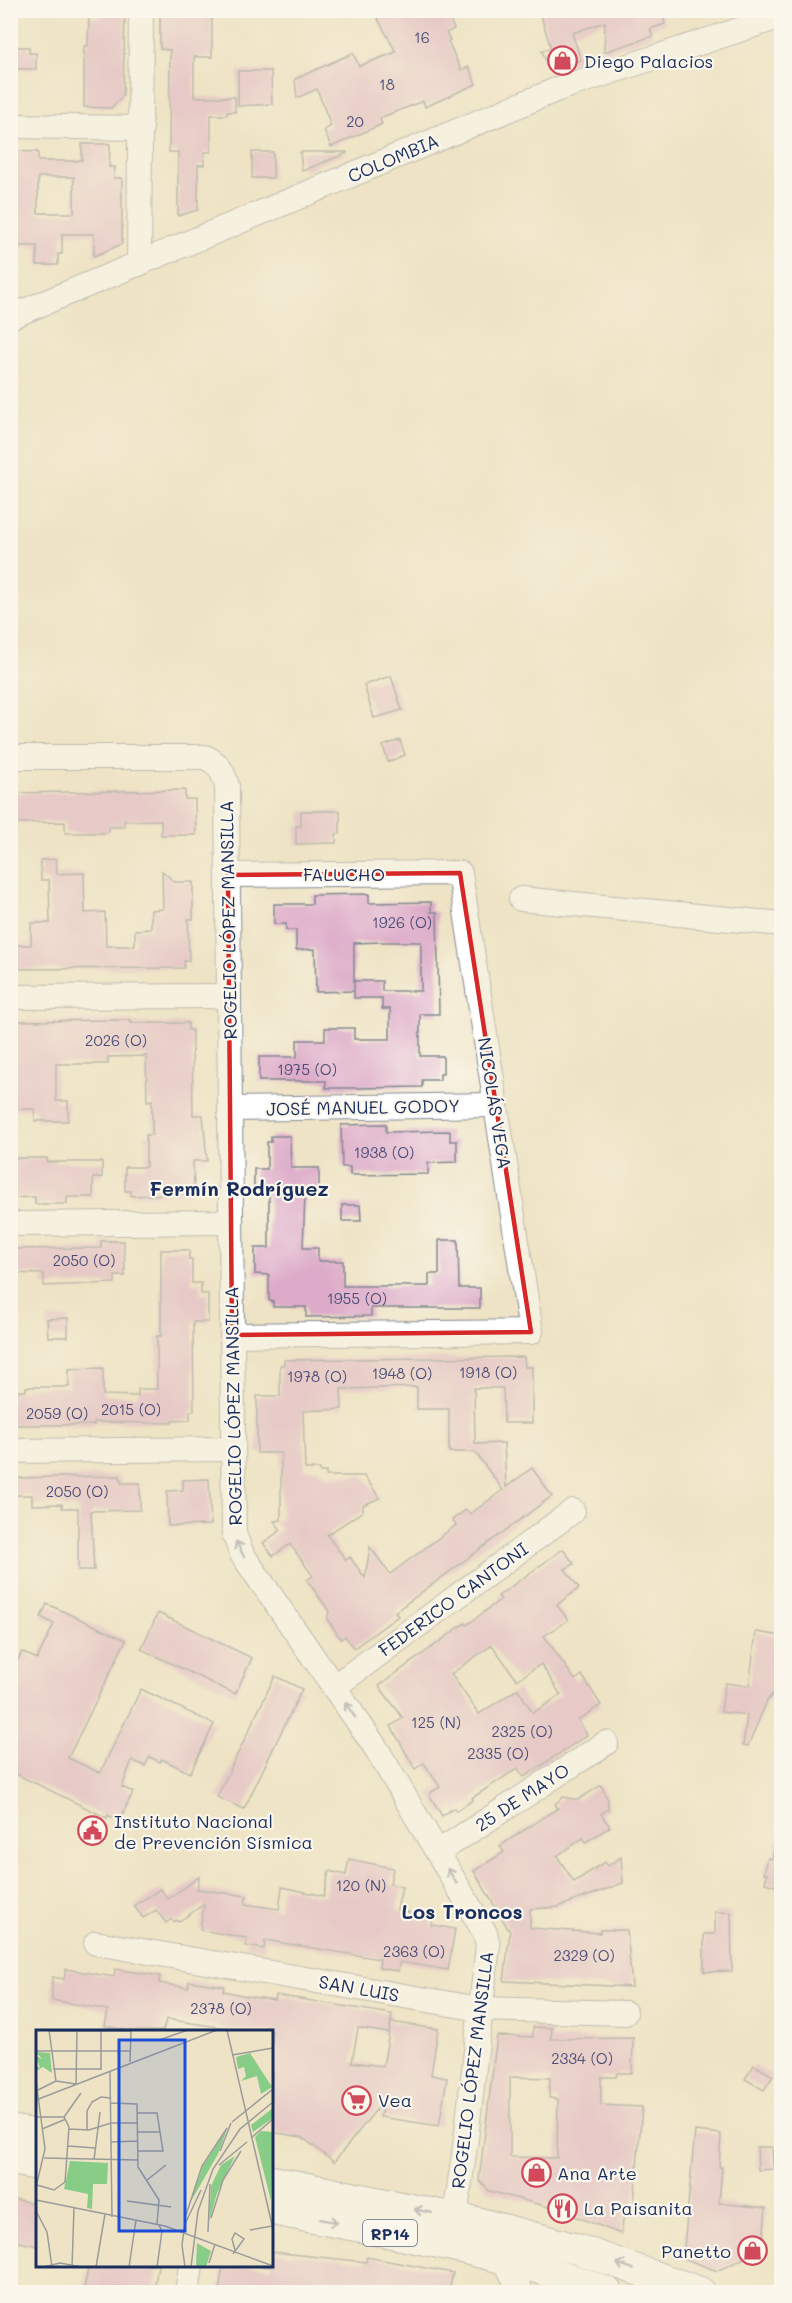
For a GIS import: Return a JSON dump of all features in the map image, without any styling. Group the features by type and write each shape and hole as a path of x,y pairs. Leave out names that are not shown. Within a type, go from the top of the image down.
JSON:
{"main road":[{"path":"10,2130 36,2135"},
{"path":"10,2160 36,2165"},
{"name":"RP14","path":"273,2181 467,2220 577,2249 700,2292"},
{"name":"RP14","path":"273,2210 441,2243 507,2260 607,2292"}],"street":[{"path":"140,264 141,10"},
{"name":"COLOMBIA","path":"10,317 558,89 782,16"},
{"path":"10,126 141,128"},
{"name":"ROGELIO LÓPEZ MANSILLA","path":"10,757 193,756 205,757 214,761 224,772 227,786 234,1534 238,1548 376,1748 481,1924 487,1940 466,2139 467,2220"},
{"name":"FALUCHO","path":"228,875 460,873"},
{"name":"NICOLÁS VEGA","path":"232,1335 531,1332 460,873"},
{"path":"521,899 782,924"},
{"path":"10,997 229,996"},
{"name":"JOSÉ MANUEL GODOY","path":"230,1109 495,1105"},
{"path":"10,1224 231,1222"},
{"path":"10,1451 233,1449"},
{"name":"FEDERICO CANTONI","path":"334,1687 573,1511"},
{"name":"25 DE MAYO","path":"438,1852 606,1743"},
{"name":"SAN LUIS","path":"96,1944 480,2009 625,2013"},
{"path":"467,2220 507,2260 523,2292 537,2280 554,2274"},
{"path":"187,2292 191,2267"}],"highlighted area":[{"path":"460,873 531,1332 232,1335 228,875"}],"building":[{"path":"101,10 125,10 123,96 111,108 84,107 84,46 88,46 89,17 101,18"},
{"path":"160,10 212,10 212,57 194,57 194,97 235,97 235,112 227,112 227,115 211,115 211,152 204,152 204,165 198,165 198,210 178,216 178,152 169,152 170,50 160,49"},
{"path":"373,10 446,10 454,29 446,33 450,40 448,41 461,70 469,67 476,84 425,107 423,101 380,118 382,124 331,147 324,130 331,126 317,89 297,98 295,79 353,53 359,66 396,52"},
{"path":"539,10 661,10 665,24 650,29 653,36 604,52 605,22 572,33 581,60 549,70 542,51 551,48"},
{"path":"10,47 29,47 29,53 36,53 36,69 10,69"},
{"path":"238,71 271,71 272,104 238,106"},
{"path":"82,144 110,144 109,167 115,167 114,178 122,178 122,244 94,256 94,234 62,234 62,254 58,254 58,265 37,265 37,246 10,246 10,151 38,152 38,161 82,160","holes":["38,177 74,177 74,213 38,213"]},
{"path":"252,152 273,152 273,178 252,178"},
{"path":"300,152 347,152 347,153 302,171"},
{"path":"391,676 402,710 374,718 364,685"},
{"path":"400,740 405,755 388,762 383,746"},
{"path":"185,790 185,799 195,799 196,835 161,835 161,820 124,821 124,827 109,827 109,832 104,833 65,833 65,822 10,823 10,793"},
{"path":"301,811 340,811 340,834 336,834 336,843 296,844 296,826 301,826"},
{"path":"56,859 57,874 84,873 85,913 105,912 106,946 135,946 135,930 151,929 151,910 163,909 162,871 175,882 193,882 193,919 188,919 189,961 184,961 184,968 10,969 10,945 31,945 31,923 50,923 49,880 41,880 40,860"},
{"path":"369,894 369,903 431,902 431,912 437,912 439,1014 420,1014 420,1056 443,1056 443,1074 440,1074 440,1080 422,1080 422,1087 355,1088 326,1088 326,1081 259,1081 259,1057 297,1057 297,1040 325,1040 325,1028 354,1028 354,1039 390,1039 390,1009 382,1009 382,998 354,998 354,991 316,992 315,949 296,950 296,930 286,930 286,924 274,924 274,904 312,904 312,895","holes":["421,942 421,991 382,991 382,981 354,981 354,943"]},
{"path":"131,1020 131,1023 188,1023 188,1030 192,1030 193,1115 203,1115 207,1161 193,1161 194,1188 190,1188 190,1193 131,1196 131,1191 125,1191 125,1167 146,1167 146,1135 152,1135 152,1100 147,1101 146,1056 108,1057 108,1064 56,1064 56,1101 68,1101 68,1121 35,1121 35,1109 10,1109 10,1021"},
{"path":"386,1124 386,1132 450,1131 450,1141 457,1141 457,1162 428,1163 428,1174 350,1175 350,1167 342,1167 341,1125"},
{"path":"271,1136 290,1136 291,1168 319,1168 319,1195 305,1195 303,1248 318,1248 318,1261 343,1261 343,1286 429,1286 429,1274 439,1274 439,1240 458,1240 459,1288 480,1288 480,1308 371,1308 371,1316 306,1317 306,1307 273,1307 273,1301 269,1301 269,1275 255,1274 255,1248 269,1248 269,1195 254,1195 254,1169 267,1169 267,1142 271,1142"},
{"path":"10,1158 47,1158 47,1162 102,1162 102,1177 93,1178 93,1197 67,1197 67,1204 35,1204 35,1197 10,1198"},
{"path":"342,1205 360,1205 361,1221 342,1221"},
{"path":"101,1241 124,1241 125,1276 115,1276 115,1283 44,1286 44,1274 10,1273 10,1249 101,1248"},
{"path":"161,1250 189,1250 189,1259 192,1259 192,1283 201,1283 201,1294 208,1294 208,1322 193,1322 194,1411 190,1411 190,1420 172,1421 172,1423 94,1422 94,1425 10,1425 10,1391 26,1391 26,1387 69,1387 69,1369 103,1368 103,1395 138,1396 138,1389 157,1389 157,1336 161,1336"},
{"path":"68,1318 68,1337 48,1337 47,1319"},
{"path":"524,1357 525,1367 532,1367 532,1423 504,1423 503,1388 474,1388 475,1444 504,1443 506,1487 532,1468 552,1496 395,1612 398,1616 354,1648 345,1636 341,1639 327,1619 329,1611 307,1580 313,1576 290,1544 273,1556 263,1543 281,1530 274,1521 281,1520 281,1453 257,1453 257,1396 280,1396 280,1365 284,1365 284,1360","holes":["417,1387 417,1409 449,1409 449,1452 475,1452 503,1490 470,1514 466,1510 452,1520 456,1525 390,1574 370,1547 365,1578 350,1557 346,1560 327,1535 363,1511 363,1505 380,1498 364,1476 326,1476 326,1472 320,1472 320,1469 305,1469 303,1411 342,1409 341,1389"]},
{"path":"120,1476 121,1483 140,1483 140,1510 91,1511 94,1570 78,1570 78,1508 62,1508 62,1504 32,1505 32,1495 10,1495 10,1478"},
{"path":"209,1479 211,1525 168,1526 167,1491 183,1490 183,1480"},
{"path":"563,1549 574,1564 565,1569 579,1588 557,1605 568,1620 544,1636 575,1680 582,1675 601,1705 578,1720 587,1735 524,1777 518,1768 456,1811 454,1808 442,1816 429,1794 440,1787 424,1763 415,1769 391,1726 403,1718 379,1686 465,1623 467,1625 501,1599 498,1596","holes":["492,1645 517,1680 541,1664 561,1695 533,1713 518,1689 479,1714 451,1674"]},
{"path":"47,1604 126,1640 68,1758 100,1773 141,1689 214,1724 190,1773 162,1759 160,1762 150,1757 145,1766 132,1760 122,1787 133,1792 119,1821 108,1815 107,1818 10,1771 10,1676 22,1652 37,1659 54,1624 41,1617"},
{"path":"158,1613 252,1658 235,1694 141,1649"},
{"path":"756,1632 782,1636 782,1682 767,1701 748,1746 743,1745 747,1715 721,1712 725,1683 749,1686"},
{"path":"275,1676 302,1689 244,1809 217,1797"},
{"path":"601,1785 608,1800 608,1809 601,1814 610,1827 586,1842 583,1838 557,1856 574,1882 605,1862 608,1866 621,1857 623,1883 558,1907 530,1909 530,1928 600,1933 600,1930 627,1930 632,1987 504,1981 510,1932 474,1871 504,1852 500,1846 558,1808 555,1804 563,1797 578,1800"},
{"path":"777,1840 782,1841 782,1888 765,1883 767,1874 764,1873 768,1858 772,1859"},
{"path":"349,1859 393,1868 390,1884 402,1887 397,1910 432,1917 431,1925 455,1929 448,1970 400,1962 398,1971 379,1968 380,1959 265,1940 264,1949 246,1946 247,1938 200,1930 204,1904 178,1922 171,1919 166,1923 156,1910 143,1918 134,1906 160,1889 168,1899 199,1877 197,1889 247,1896 245,1904 279,1909 282,1887 324,1896 329,1871 346,1875"},
{"path":"715,1912 731,1912 732,1971 704,1972 704,1934 715,1934"},
{"path":"66,1969 114,1977 115,1969 160,1976 159,1983 188,1988 189,1981 224,1986 223,1991 246,1996 275,2000 276,1995 392,2014 389,2033 391,2022 438,2029 431,2075 447,2078 439,2126 380,2117 384,2100 334,2162 302,2137 273,2132 273,2030 231,2029 166,2019 163,2030 127,2030 105,2026 108,2010 52,2000 52,1977 64,1979","holes":["358,2028 389,2033 383,2066 352,2062"]},
{"path":"533,2027 552,2028 551,2039 633,2038 632,2073 617,2073 616,2077 601,2077 601,2105 642,2107 633,2215 624,2214 621,2234 556,2209 489,2191 479,2180 497,2036 533,2037","holes":["510,2077 550,2078 549,2098 558,2099 557,2158 510,2157"]},
{"path":"754,2065 773,2076 764,2090 745,2079"},
{"path":"695,2131 721,2134 719,2167 722,2167 719,2203 766,2208 762,2250 717,2271 683,2258"},
{"path":"757,2147 772,2147 773,2169 758,2170"},
{"path":"14,2199 36,2204 36,2246 10,2240 10,2202"},
{"path":"273,2252 366,2262 367,2257 453,2273 449,2292 219,2292 223,2267 273,2267"},
{"path":"89,2267 158,2267 154,2292 83,2292"}],"place":[{"name":"Diego Palacios","path":"563,61"},
{"name":"Instituto Nacional de Prevención Sísmica","path":"93,1831"},
{"name":"Vea","path":"357,2100"},
{"name":"Ana Arte","path":"536,2173"},
{"name":"La Paisanita","path":"563,2208"},
{"name":"Panetto","path":"752,2251"}],"district":[{"name":"Fermín Rodríguez","path":"239,1188"},
{"name":"Los Troncos","path":"462,1911"}]}
